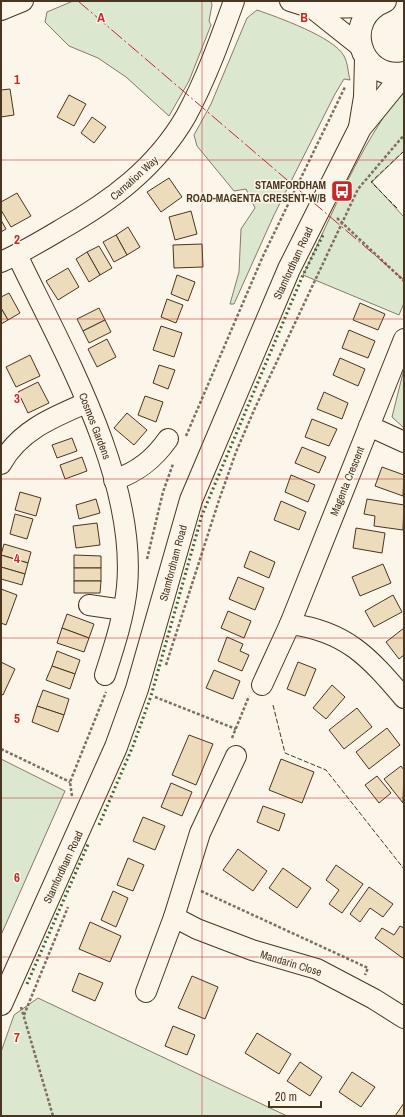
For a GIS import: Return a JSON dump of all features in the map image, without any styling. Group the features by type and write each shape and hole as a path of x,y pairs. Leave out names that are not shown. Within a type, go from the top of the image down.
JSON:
{"main road":[{"name":"Stamfordham Road","path":"360,128 365,97 364,53 359,36 361,25 366,15 379,4"},
{"path":"364,53 374,66 384,72 404,74"},
{"name":"Stamfordham Road","path":"1,1004 83,824 128,717 146,659 182,529 203,469 291,263 360,128 404,74"}],"street":[{"path":"1,10 23,1"},
{"name":"Carnation Way","path":"9,259 106,202 130,184 159,155 185,117 200,89 234,1"},
{"path":"290,1 312,8 379,4"},
{"path":"312,8 364,53"},
{"name":"Cosmos Gardens","path":"9,259 86,403 114,480 126,535 127,586 124,610 105,675"},
{"name":"Magenta Crescent","path":"262,685 290,624 404,339"},
{"path":"1,464 18,442 39,424 86,403"},
{"path":"369,426 404,442"},
{"path":"114,480 128,475 147,464 168,439"},
{"path":"89,605 124,610"},
{"path":"290,624 313,627 337,636 357,648 404,698"},
{"path":"146,992 174,917 200,833 236,756"},
{"name":"Mandarin Close","path":"174,917 197,929 252,950 317,969 360,991 404,1018"}],"path":[{"path":"165,668 218,500 236,452 358,188 404,135"},
{"path":"322,204 404,281"},
{"path":"236,756 229,745 252,689 262,685"},
{"path":"153,704 158,690"},
{"path":"155,697 236,729"},
{"path":"1,749 70,782"},
{"path":"184,883 368,968 360,991"},
{"path":"24,1015 68,906"},
{"path":"11,980 24,1015 53,1116"}],"green space":[{"path":"73,1 211,1 212,5 209,21 211,25 189,81 169,116 126,77 98,58 69,46 45,22 47,12"},
{"path":"257,10 304,28 329,42 344,56 350,80 344,79 335,94 274,215 234,304 230,304 239,272 241,229 255,208 246,189 234,191 197,146 194,135 211,104 247,18"},
{"path":"404,89 404,151 372,182 404,217 404,303 399,315 303,275 348,179 388,110"},
{"path":"404,369 404,428 392,417"},
{"path":"1,759 65,791 1,935"},
{"path":"38,998 287,1116 1,1116 1,1052 14,1015"}],"building":[{"path":"10,89 14,115 1,117 1,90"},
{"path":"69,95 86,104 74,126 57,117"},
{"path":"92,117 106,127 94,143 81,133"},
{"path":"169,178 182,197 161,212 147,192"},
{"path":"17,193 31,216 11,227 1,210 1,202"},
{"path":"191,211 197,234 175,240 169,217"},
{"path":"1,220 6,229 1,232"},
{"path":"128,227 140,247 127,255 116,235"},
{"path":"116,235 127,255 114,262 103,242"},
{"path":"202,244 203,267 174,268 173,245"},
{"path":"99,246 112,268 100,275 87,252"},
{"path":"87,252 100,275 89,282 76,259"},
{"path":"68,268 79,287 58,300 46,281"},
{"path":"177,275 195,282 188,301 171,294"},
{"path":"9,293 20,313 8,320 1,308 1,297"},
{"path":"167,299 183,305 176,323 161,317"},
{"path":"360,303 385,314 378,330 353,320"},
{"path":"1,308 8,320 1,324"},
{"path":"99,308 105,320 83,331 77,319"},
{"path":"105,320 111,332 89,343 83,331"},
{"path":"161,326 182,333 174,357 153,350"},
{"path":"349,330 375,341 368,358 342,348"},
{"path":"107,339 116,357 97,367 88,349"},
{"path":"30,355 40,376 16,387 6,367"},
{"path":"340,358 365,369 358,386 333,375"},
{"path":"159,365 175,370 168,389 153,383"},
{"path":"38,382 49,403 28,413 18,392"},
{"path":"324,392 348,403 342,419 317,409"},
{"path":"145,396 163,402 156,422 138,415"},
{"path":"127,413 147,430 134,445 114,428"},
{"path":"312,419 337,429 329,446 305,437"},
{"path":"72,438 77,451 57,458 52,445"},
{"path":"302,447 326,457 319,473 295,463"},
{"path":"82,457 87,471 65,479 60,465"},
{"path":"382,467 404,475 403,496 375,486"},
{"path":"291,475 315,485 308,502 285,492"},
{"path":"20,492 41,498 36,516 15,510"},
{"path":"96,499 100,513 79,519 76,505"},
{"path":"367,499 404,505 403,530 374,526 375,516 364,514"},
{"path":"281,501 306,512 299,530 274,520"},
{"path":"15,514 33,519 27,539 10,534"},
{"path":"97,523 100,545 76,548 73,526"},
{"path":"356,528 385,533 382,553 353,548"},
{"path":"4,544 31,552 28,563 1,555"},
{"path":"250,551 275,562 269,578 244,567"},
{"path":"1,555 28,563 25,574 1,567"},
{"path":"74,555 101,556 101,568 74,568"},
{"path":"383,564 391,583 360,596 352,577"},
{"path":"1,567 25,574 22,585 1,579"},
{"path":"74,568 101,568 101,581 74,581"},
{"path":"238,577 264,588 255,610 229,599"},
{"path":"74,581 101,581 100,593 74,593"},
{"path":"1,589 17,595 6,625 1,623"},
{"path":"393,595 402,612 374,627 365,611"},
{"path":"228,611 251,621 244,638 221,628"},
{"path":"67,614 94,624 89,638 62,628"},
{"path":"62,628 89,638 84,652 57,643"},
{"path":"404,628 404,655 399,659 386,642"},
{"path":"227,637 243,644 240,651 249,655 242,671 218,661"},
{"path":"57,651 80,660 75,674 52,666"},
{"path":"1,662 15,669 3,695 1,694"},
{"path":"298,662 316,669 305,696 287,689"},
{"path":"52,666 75,674 70,689 46,680"},
{"path":"214,670 240,681 233,699 206,688"},
{"path":"332,685 345,697 326,719 313,708"},
{"path":"43,690 69,699 64,715 37,706"},
{"path":"37,706 64,715 58,732 32,722"},
{"path":"357,708 372,727 344,749 329,730"},
{"path":"387,728 400,745 369,769 356,752"},
{"path":"189,735 213,744 196,785 172,775"},
{"path":"281,759 314,772 302,803 269,790"},
{"path":"401,766 404,770 403,803 384,779"},
{"path":"377,776 391,793 379,803 365,785"},
{"path":"171,783 192,792 182,816 161,807"},
{"path":"263,806 285,814 279,831 257,822"},
{"path":"143,817 165,826 155,850 133,841"},
{"path":"238,849 267,871 253,891 223,870"},
{"path":"128,858 144,865 133,891 117,885"},
{"path":"336,865 363,884 342,913 329,904 339,890 326,880"},
{"path":"283,868 311,888 297,908 269,888"},
{"path":"369,887 393,904 383,917 370,908 360,922 350,914"},
{"path":"113,891 128,898 116,927 101,920"},
{"path":"90,922 121,936 110,962 79,949"},
{"path":"400,926 404,928 404,959 375,938 382,928 394,935"},
{"path":"79,973 103,983 95,1001 72,991"},
{"path":"192,976 218,987 205,1019 178,1008"},
{"path":"173,1026 195,1035 187,1055 165,1046"},
{"path":"257,1033 291,1054 279,1074 245,1053"},
{"path":"300,1062 322,1077 310,1096 287,1081"},
{"path":"352,1072 375,1087 361,1107 339,1092"},
{"path":"404,1103 404,1116 395,1116"}],"hedge":[{"path":"99,825 133,746 151,696 202,515 303,275 323,235"},
{"path":"27,984 89,842"}],"fence":[{"path":"397,208 371,182 404,151"},
{"path":"273,705 285,753 326,770 404,869"}],"power":[{"path":"78,1 404,280"}],"place":[{"name":"STAMFORDHAM ROAD-MAGENTA CRESENT-W/B","path":"342,191"}]}
